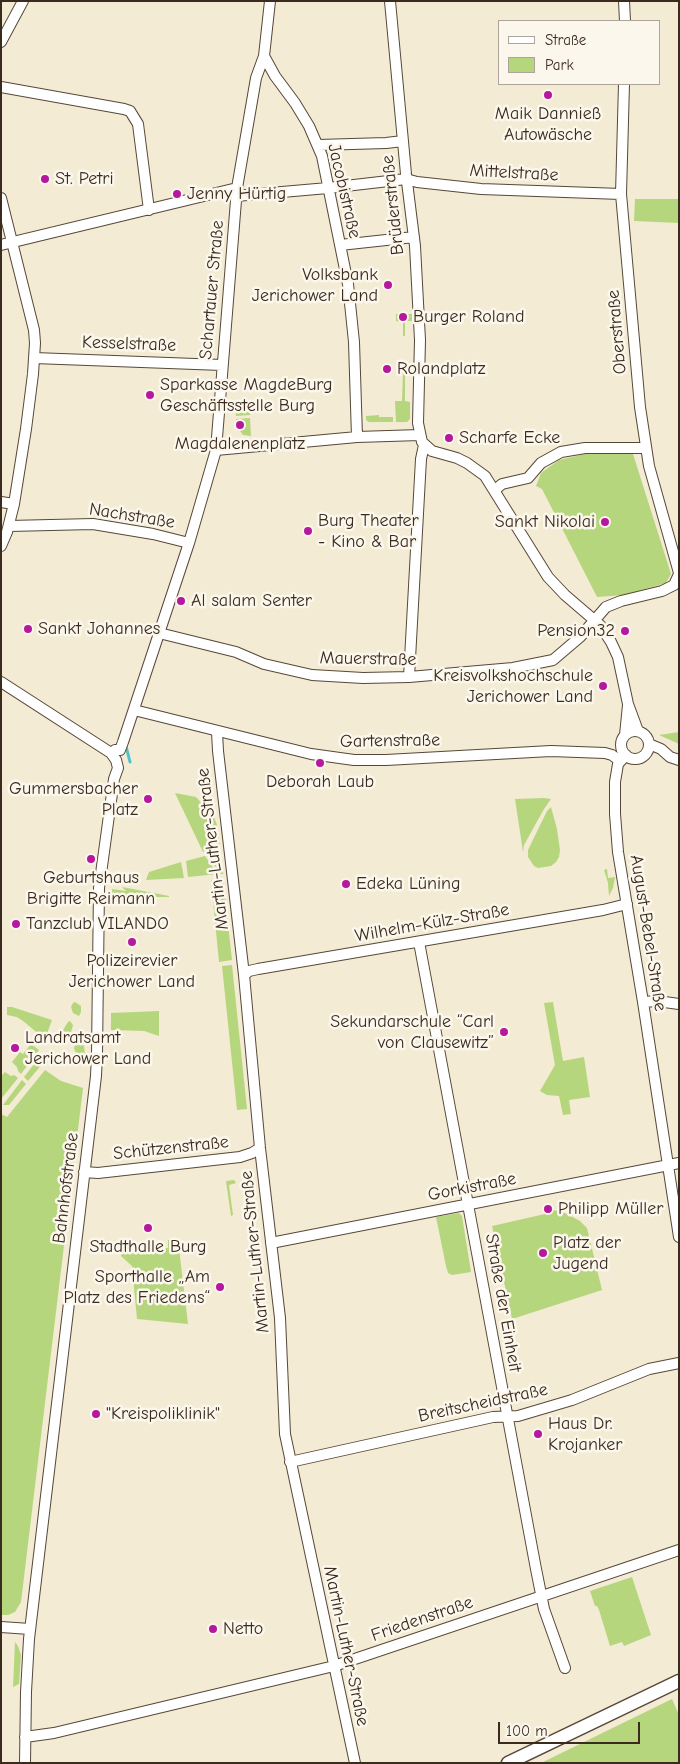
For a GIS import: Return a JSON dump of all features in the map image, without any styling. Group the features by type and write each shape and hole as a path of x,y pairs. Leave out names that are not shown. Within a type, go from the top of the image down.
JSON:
{"main road":[{"path":"508,1763 679,1680"}],"street":[{"path":"1,42 23,1"},
{"name":"Schartauer Straße","path":"112,752 120,750 134,710 189,543 216,450 237,192 256,78 264,56 270,1"},
{"name":"Brüderstraße","path":"390,1 402,141 414,237 420,340 418,423 422,440 409,677"},
{"path":"624,1 625,20"},
{"name":"Jacobistraße","path":"264,56 275,76 295,103 318,144 322,156 348,284 357,437"},
{"name":"Oberstraße","path":"595,619 606,607 614,603 677,587 679,574 645,448 621,194 624,85"},
{"path":"1,87 130,111 138,124 149,210"},
{"path":"318,144 402,141"},
{"name":"Mittelstraße","path":"1,245 210,195 237,192 328,188 406,179 417,182 481,189 621,194"},
{"path":"1,198 34,330 34,358 26,429 14,504 9,526 1,546"},
{"path":"340,246 414,237"},
{"name":"Kesselstraße","path":"34,358 222,365"},
{"path":"216,450 357,437 422,440 432,451 457,458 476,468 485,476 495,490 548,577 565,595 595,619 608,635 618,657 628,704 638,731"},
{"path":"495,490 502,484 528,478 541,464 561,452 585,448 645,448"},
{"path":"1,502 14,504"},
{"name":"Nachstraße","path":"9,526 93,524 189,543"},
{"name":"Mauerstraße","path":"159,633 236,652 264,664 312,675 363,678 409,677 513,668 553,660 571,646 595,619"},
{"path":"1,682 112,752"},
{"path":"625,735 631,731 638,731 646,736 649,744 642,757 633,759 623,758 621,743 625,735 628,704"},
{"name":"Gartenstraße","path":"134,710 311,754 354,760 559,751 605,752 623,758"},
{"name":"Martin-Luther-Straße","path":"217,732 280,1330 284,1426 354,1763"},
{"path":"649,744 674,758"},
{"name":"Bahnhofstraße","path":"25,1763 30,1629 97,1054 99,888 114,779 118,768 112,752"},
{"path":"645,754 674,758"},
{"name":"August-Bebel-Straße","path":"623,758 615,782 618,852 679,1237"},
{"name":"Wilhelm-Külz-Straße","path":"244,975 249,971 258,969 603,910 627,904"},
{"name":"Straße der Einheit","path":"419,942 541,1596 564,1668"},
{"path":"643,1002 657,1001 679,1004"},
{"name":"Schützenstraße","path":"84,1172 98,1173 240,1157 252,1154 260,1148"},
{"name":"Gorkistraße","path":"271,1243 679,1163"},
{"name":"Breitscheidstraße","path":"290,1462 493,1417 518,1416 572,1400 649,1369 679,1363"},
{"name":"Friedenstraße","path":"25,1737 54,1733 334,1666 679,1550"},
{"path":"1,1627 30,1629"}],"green space":[{"path":"635,199 679,199 679,223 634,221"},
{"path":"396,314 399,314 400,319 406,319 406,314 413,314 413,321 405,321 405,336 403,336 403,322 396,321"},
{"path":"403,373 405,373 405,401 410,402 410,419 407,422 396,422 395,401 402,401"},
{"path":"249,400 250,415 236,416 235,401"},
{"path":"379,415 379,417 393,417 393,422 369,422 366,420 366,416"},
{"path":"250,418 251,436 243,435 237,427 236,419"},
{"path":"585,454 633,454 671,574 666,583 624,595 597,597 542,489 536,486 541,473 559,460"},
{"path":"679,732 679,744 659,735"},
{"path":"175,793 196,797 214,817 220,847 203,852"},
{"path":"515,799 551,799 524,845 523,852"},
{"path":"551,807 557,829 559,857 551,866 538,868 534,866 528,857 528,850 547,811"},
{"path":"220,852 223,874 207,856"},
{"path":"205,856 218,874 188,877 186,861"},
{"path":"181,862 184,878 146,880 149,872"},
{"path":"607,869 608,878 615,877 609,896 604,870"},
{"path":"223,879 232,960 219,962 211,880"},
{"path":"122,887 169,897 112,897 112,889 126,891"},
{"path":"232,965 247,1109 237,1110 222,966"},
{"path":"75,1002 81,1006 79,1016 73,1013 71,1007"},
{"path":"553,1002 563,1061 584,1057 590,1097 569,1100 571,1114 563,1115 559,1096 547,1095 540,1091 555,1065 544,1003"},
{"path":"7,1007 52,1020 44,1042 40,1035 23,1021 17,1017 7,1015"},
{"path":"159,1011 159,1036 144,1031 111,1030 111,1013"},
{"path":"70,1021 73,1025 71,1032 63,1037 63,1030"},
{"path":"80,1043 84,1046 85,1054 82,1060 77,1057 74,1048 75,1045"},
{"path":"31,1044 39,1050 21,1074 12,1062 20,1052 23,1054"},
{"path":"42,1054 43,1063 28,1081 24,1077"},
{"path":"45,1070 61,1081 83,1088 21,1602 15,1612 1,1615 1,1114 7,1117"},
{"path":"5,1072 18,1078 1,1099 1,1076"},
{"path":"22,1080 26,1084 9,1105 3,1105"},
{"path":"234,1180 236,1183 229,1185 233,1215 231,1216 226,1181"},
{"name":"Platz der Jugend","path":"553,1210 563,1212 580,1221 587,1228 602,1290 512,1319 492,1226 545,1214"},
{"path":"459,1213 462,1216 471,1272 452,1275 448,1273 446,1266 436,1217"},
{"path":"168,1240 178,1240 188,1324 137,1319 132,1266 121,1256 122,1245 138,1243 139,1252 168,1248"},
{"path":"632,1577 651,1635 624,1646 622,1642 610,1646 599,1610 595,1606 590,1591"},
{"path":"15,1642 21,1655 19,1684 13,1687"},
{"path":"672,1699 679,1715 679,1763 541,1763"}],"waterway":[{"path":"126,746 130,762"}],"place":[{"name":"Maik Dannieß Autowäsche","path":"548,95"},
{"name":"St. Petri","path":"45,179"},
{"name":"Jenny Hürtig","path":"177,194"},
{"name":"Volksbank Jerichower Land","path":"388,285"},
{"name":"Burger Roland","path":"403,317"},
{"name":"Rolandplatz","path":"387,369"},
{"name":"Sparkasse MagdeBurg Geschäftsstelle Burg","path":"150,395"},
{"name":"Magdalenenplatz","path":"240,425"},
{"name":"Scharfe Ecke","path":"449,438"},
{"name":"Sankt Nikolai","path":"605,522"},
{"name":"Burg Theater - Kino & Bar","path":"308,531"},
{"name":"Al salam Senter","path":"181,601"},
{"name":"Sankt Johannes","path":"28,629"},
{"name":"Pension32","path":"625,631"},
{"name":"Kreisvolkshochschule Jerichower Land","path":"603,686"},
{"name":"Deborah Laub","path":"320,763"},
{"name":"Gummersbacher Platz","path":"148,799"},
{"name":"Geburtshaus Brigitte Reimann","path":"91,859"},
{"name":"Edeka Lüning","path":"346,884"},
{"name":"Tanzclub VILANDO","path":"16,924"},
{"name":"Polizeirevier Jerichower Land","path":"132,942"},
{"name":"Sekundarschule “Carl von Clausewitz”","path":"504,1032"},
{"name":"Landratsamt Jerichower Land","path":"15,1048"},
{"name":"Philipp Müller","path":"548,1209"},
{"name":"Stadthalle Burg","path":"148,1228"},
{"name":"Platz der Jugend","path":"543,1253"},
{"name":"Sporthalle „Am Platz des Friedens“","path":"220,1287"},
{"name":"\"Kreispoliklinik\"","path":"96,1414"},
{"name":"Haus Dr. Krojanker","path":"538,1434"},
{"name":"Netto","path":"213,1629"}]}
